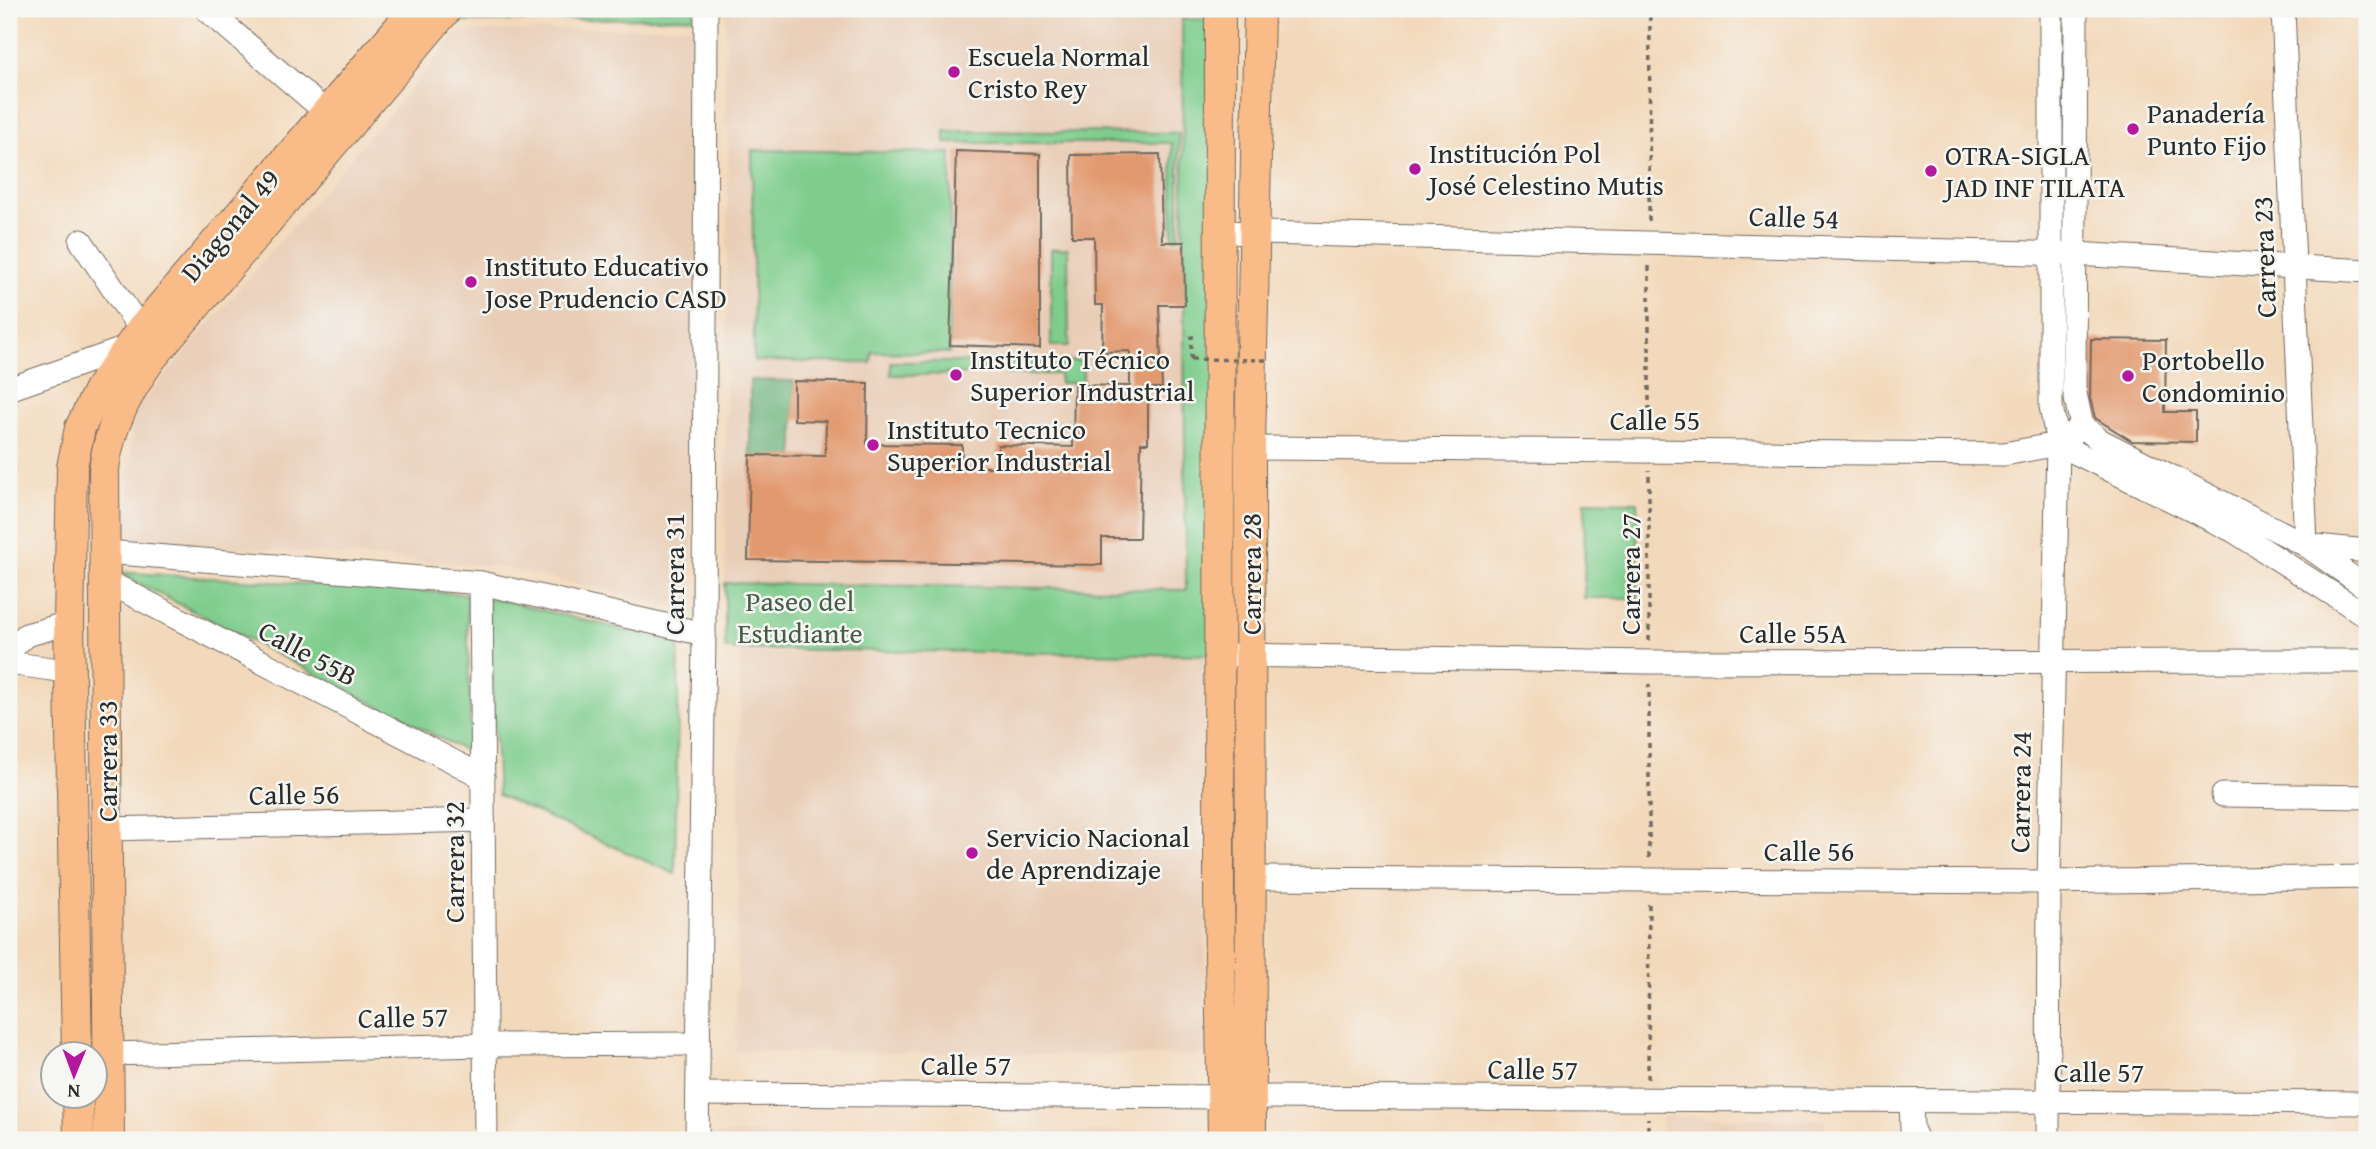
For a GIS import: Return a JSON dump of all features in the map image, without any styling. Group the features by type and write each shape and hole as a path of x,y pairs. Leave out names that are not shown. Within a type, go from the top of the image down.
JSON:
{"main road":[{"name":"Diagonal 49","path":"134,339 415,9"},
{"name":"Diagonal 49","path":"131,388 150,360 447,9"},
{"name":"Carrera 28","path":"1220,9 1219,891 1238,1096 1251,1140"},
{"name":"Carrera 28","path":"1223,1140 1238,1096 1250,878 1250,448 1257,233 1259,9"},
{"name":"Carrera 33","path":"78,1040 69,624 74,450 88,409 134,339"},
{"name":"Carrera 33","path":"109,1140 106,451 111,429 131,388"},
{"path":"70,575 91,583 106,566"},
{"path":"69,624 92,620 106,625"},
{"path":"78,1110 79,1140"}],"street":[{"path":"206,9 326,112"},
{"name":"Carrera 31","path":"697,1140 704,634 706,9"},
{"name":"Carrera 24","path":"2052,9 2064,254 2074,390 2082,426"},
{"name":"Carrera 24","path":"2048,1140 2052,663 2058,444 2050,406 2064,254 2076,9"},
{"name":"Carrera 23","path":"2283,9 2305,545"},
{"name":"Calle 54","path":"1219,232 2064,254 2367,271"},
{"path":"9,389 134,339 81,241"},
{"path":"2367,589 2305,545 2101,441 2082,426 2058,444 2234,531 2367,616"},
{"name":"Calle 55","path":"1250,448 2004,454 2058,444"},
{"path":"2305,545 2367,551"},
{"path":"106,566 481,583 704,634"},
{"name":"Calle 55B","path":"106,566 483,777"},
{"name":"Carrera 32","path":"481,583 486,1140"},
{"path":"9,651 26,635 69,624"},
{"name":"Calle 55A","path":"1220,655 1649,662 2367,661"},
{"path":"9,663 72,672"},
{"path":"2223,795 2367,797"},
{"name":"Calle 56","path":"107,829 483,820"},
{"name":"Calle 56","path":"1250,878 2049,882 2367,877"},
{"name":"Calle 57","path":"109,1054 485,1045 698,1045"},
{"name":"Calle 57","path":"698,1094 2367,1103"},
{"path":"1910,1101 1912,1129 1917,1140"}],"path":[{"name":"Carrera 27","path":"1648,1140 1650,9"},
{"path":"1191,337 1191,359 1268,360"}],"shaded area":[{"name":"Instituto Técnico Superior Industrial","path":"726,9 1182,9 1186,590 725,583 728,127 1121,130 725,125"},
{"name":"Instituto Educativo Jose Prudencio CASD","path":"699,26 691,608 493,566 126,540 133,413 459,32"},
{"name":"Servicio Nacional de Aprendizaje","path":"741,653 1205,656 1205,1056 736,1051"},
{"path":"1662,1116 1825,1120 1825,1140 1662,1140"},
{"path":"1202,1131 1202,1140 706,1140 705,1134"}],"green space":[{"path":"470,9 699,9 699,17 458,22"},
{"name":"Paseo del Estudiante","path":"1182,19 1220,19 1220,655 725,649 725,583 1186,590"},
{"path":"945,131 1179,133 1179,238 1173,238 1172,143 945,143"},
{"path":"752,150 951,153 949,353 872,352 871,363 754,361"},
{"path":"1068,248 1069,346 1051,346 1051,249"},
{"path":"1006,361 1083,361 1083,383 1060,383 1059,374 1006,374"},
{"path":"891,362 984,362 984,374 891,375"},
{"path":"750,380 794,381 794,456 750,455"},
{"path":"1585,501 1638,502 1638,598 1584,598"},
{"path":"117,572 467,594 471,754"},
{"path":"488,597 679,643 675,874 498,795"}],"building":[{"path":"956,151 1040,154 1040,348 950,345"},
{"name":"Instituto Tecnico Superior Industrial","path":"1160,154 1162,242 1184,242 1185,305 1159,305 1162,388 1148,388 1148,443 1141,443 1139,538 1102,538 1102,565 748,560 750,455 825,456 826,421 794,420 794,381 868,383 867,444 962,445 961,467 998,467 998,445 1073,447 1074,385 1130,386 1130,351 1102,352 1103,305 1095,305 1094,237 1072,237 1071,155"},
{"name":"Portobello Condominio","path":"2091,339 2166,340 2165,412 2196,412 2196,442 2132,441 2095,418 2090,398"}],"place":[{"name":"Escuela Normal Cristo Rey","path":"954,72"},
{"name":"Panadería Punto Fijo","path":"2133,129"},
{"name":"Institución Pol José Celestino Mutis","path":"1415,169"},
{"name":"OTRA-SIGLA JAD INF TILATA","path":"1931,171"},
{"name":"Instituto Educativo Jose Prudencio CASD","path":"471,282"},
{"name":"Instituto Técnico Superior Industrial","path":"956,375"},
{"name":"Portobello Condominio","path":"2128,376"},
{"name":"Instituto Tecnico Superior Industrial","path":"873,445"},
{"name":"Servicio Nacional de Aprendizaje","path":"972,853"}]}
